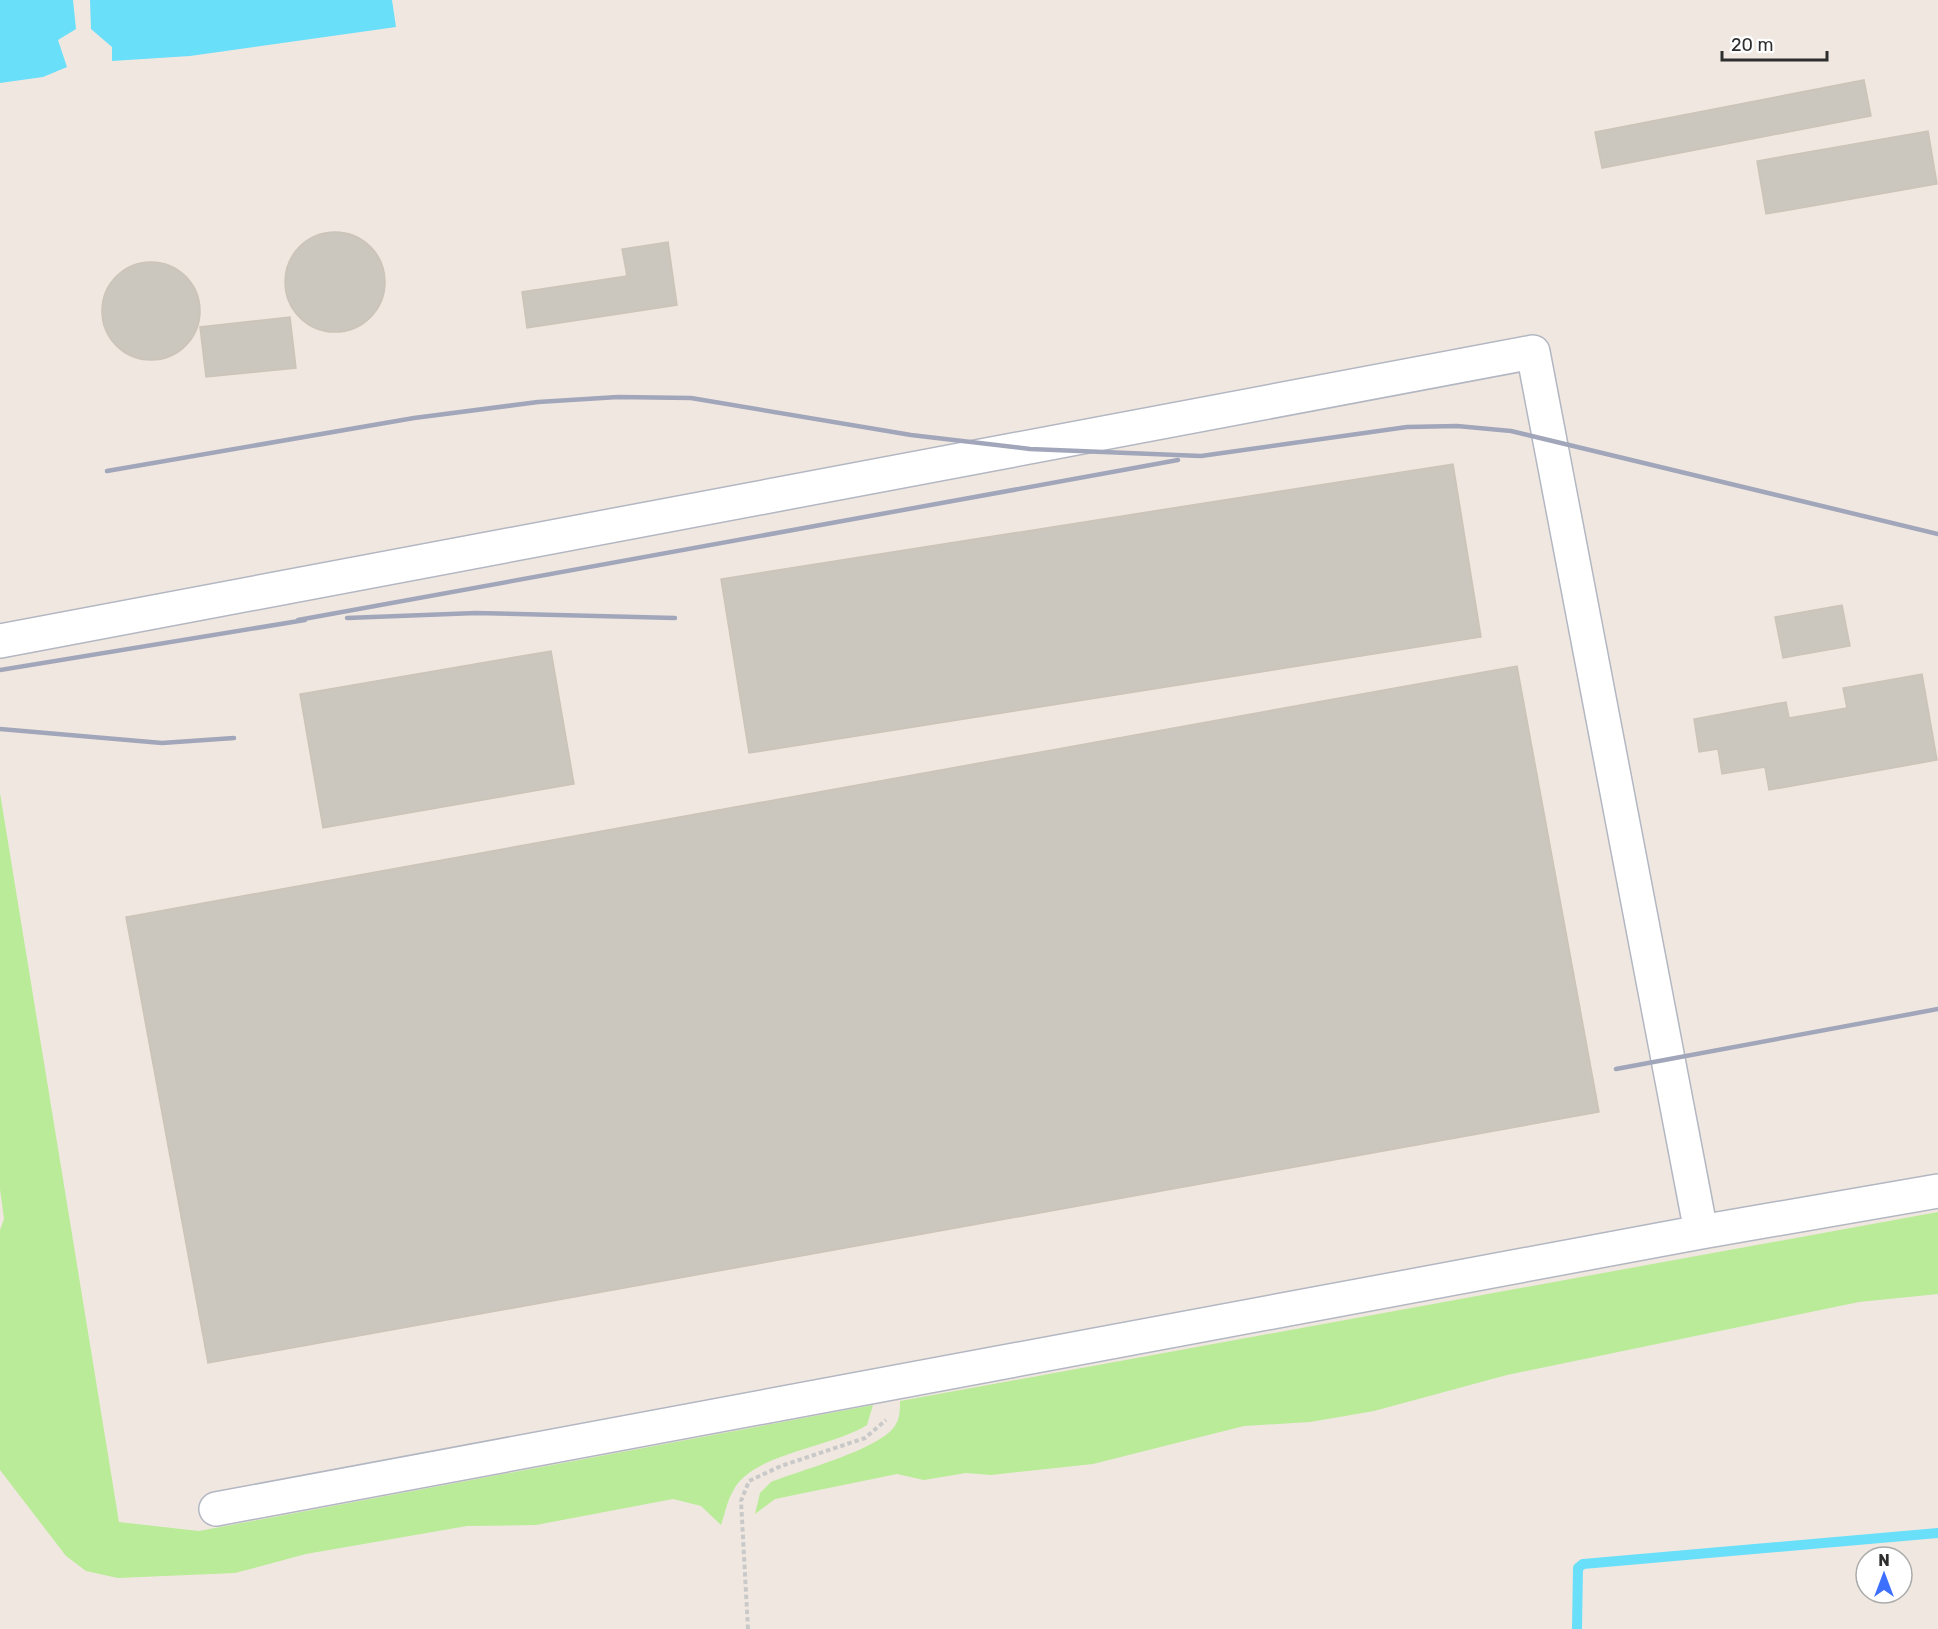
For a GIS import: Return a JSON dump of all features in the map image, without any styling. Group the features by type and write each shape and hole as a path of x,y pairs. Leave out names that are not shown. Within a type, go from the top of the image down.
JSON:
{"street":[{"path":"0,640 1533,352 1701,1232"},
{"path":"216,1509 1701,1232 1938,1191"}],"path":[{"path":"748,1629 741,1501 749,1481 781,1466 865,1438 885,1422 892,1404 890,1384"}],"green space":[{"path":"0,793 119,1522 199,1531 873,1405 867,1425 834,1440 774,1459 757,1468 743,1478 733,1491 721,1525 701,1506 673,1499 536,1525 467,1526 306,1554 235,1573 118,1578 86,1571 66,1556 0,1470 0,1230 4,1219 0,1189"},
{"path":"1938,1212 1938,1294 1859,1302 1507,1375 1374,1411 1310,1422 1244,1426 1093,1464 991,1475 966,1473 924,1480 897,1474 775,1499 755,1514 760,1493 771,1482 840,1458 875,1442 888,1433 897,1422 900,1401"}],"water":[{"path":"0,0 73,0 76,29 58,40 67,67 43,77 0,83"},
{"path":"90,0 392,0 396,27 190,56 112,61 112,47 91,29"}],"building":[{"path":"1864,80 1871,116 1602,168 1595,132"},
{"path":"1928,131 1937,184 1766,214 1757,161"},
{"path":"335,232 354,236 370,247 381,263 385,282 381,301 370,317 354,328 335,332 316,328 300,317 289,301 285,282 289,263 300,247 316,236"},
{"path":"668,242 677,305 527,328 522,292 627,276 622,249"},
{"path":"141,262 161,262 179,270 192,283 200,301 197,330 192,339 179,352 161,360 141,360 123,352 110,339 102,321 102,301 110,283 123,270"},
{"path":"290,317 296,368 206,377 200,327"},
{"path":"1453,464 1481,637 749,753 721,579"},
{"path":"1842,605 1850,646 1783,658 1775,617"},
{"path":"551,651 574,784 323,828 300,694"},
{"path":"1517,666 1599,1112 208,1363 126,917"},
{"path":"1922,674 1937,760 1769,790 1765,767 1722,774 1718,749 1699,752 1694,719 1786,702 1789,718 1847,708 1843,688"}],"waterway":[{"path":"1577,1629 1578,1568 1583,1564 1938,1533"}],"railway":[{"path":"107,471 414,418 538,402 618,397 691,398 911,435 1030,449 1201,456 1407,427 1457,426 1511,431 1938,534"},
{"path":"298,620 1178,460"},
{"path":"347,618 476,613 675,618"},
{"path":"0,670 305,620"},
{"path":"0,729 162,743 234,738"},
{"path":"1616,1069 1938,1009"}]}
